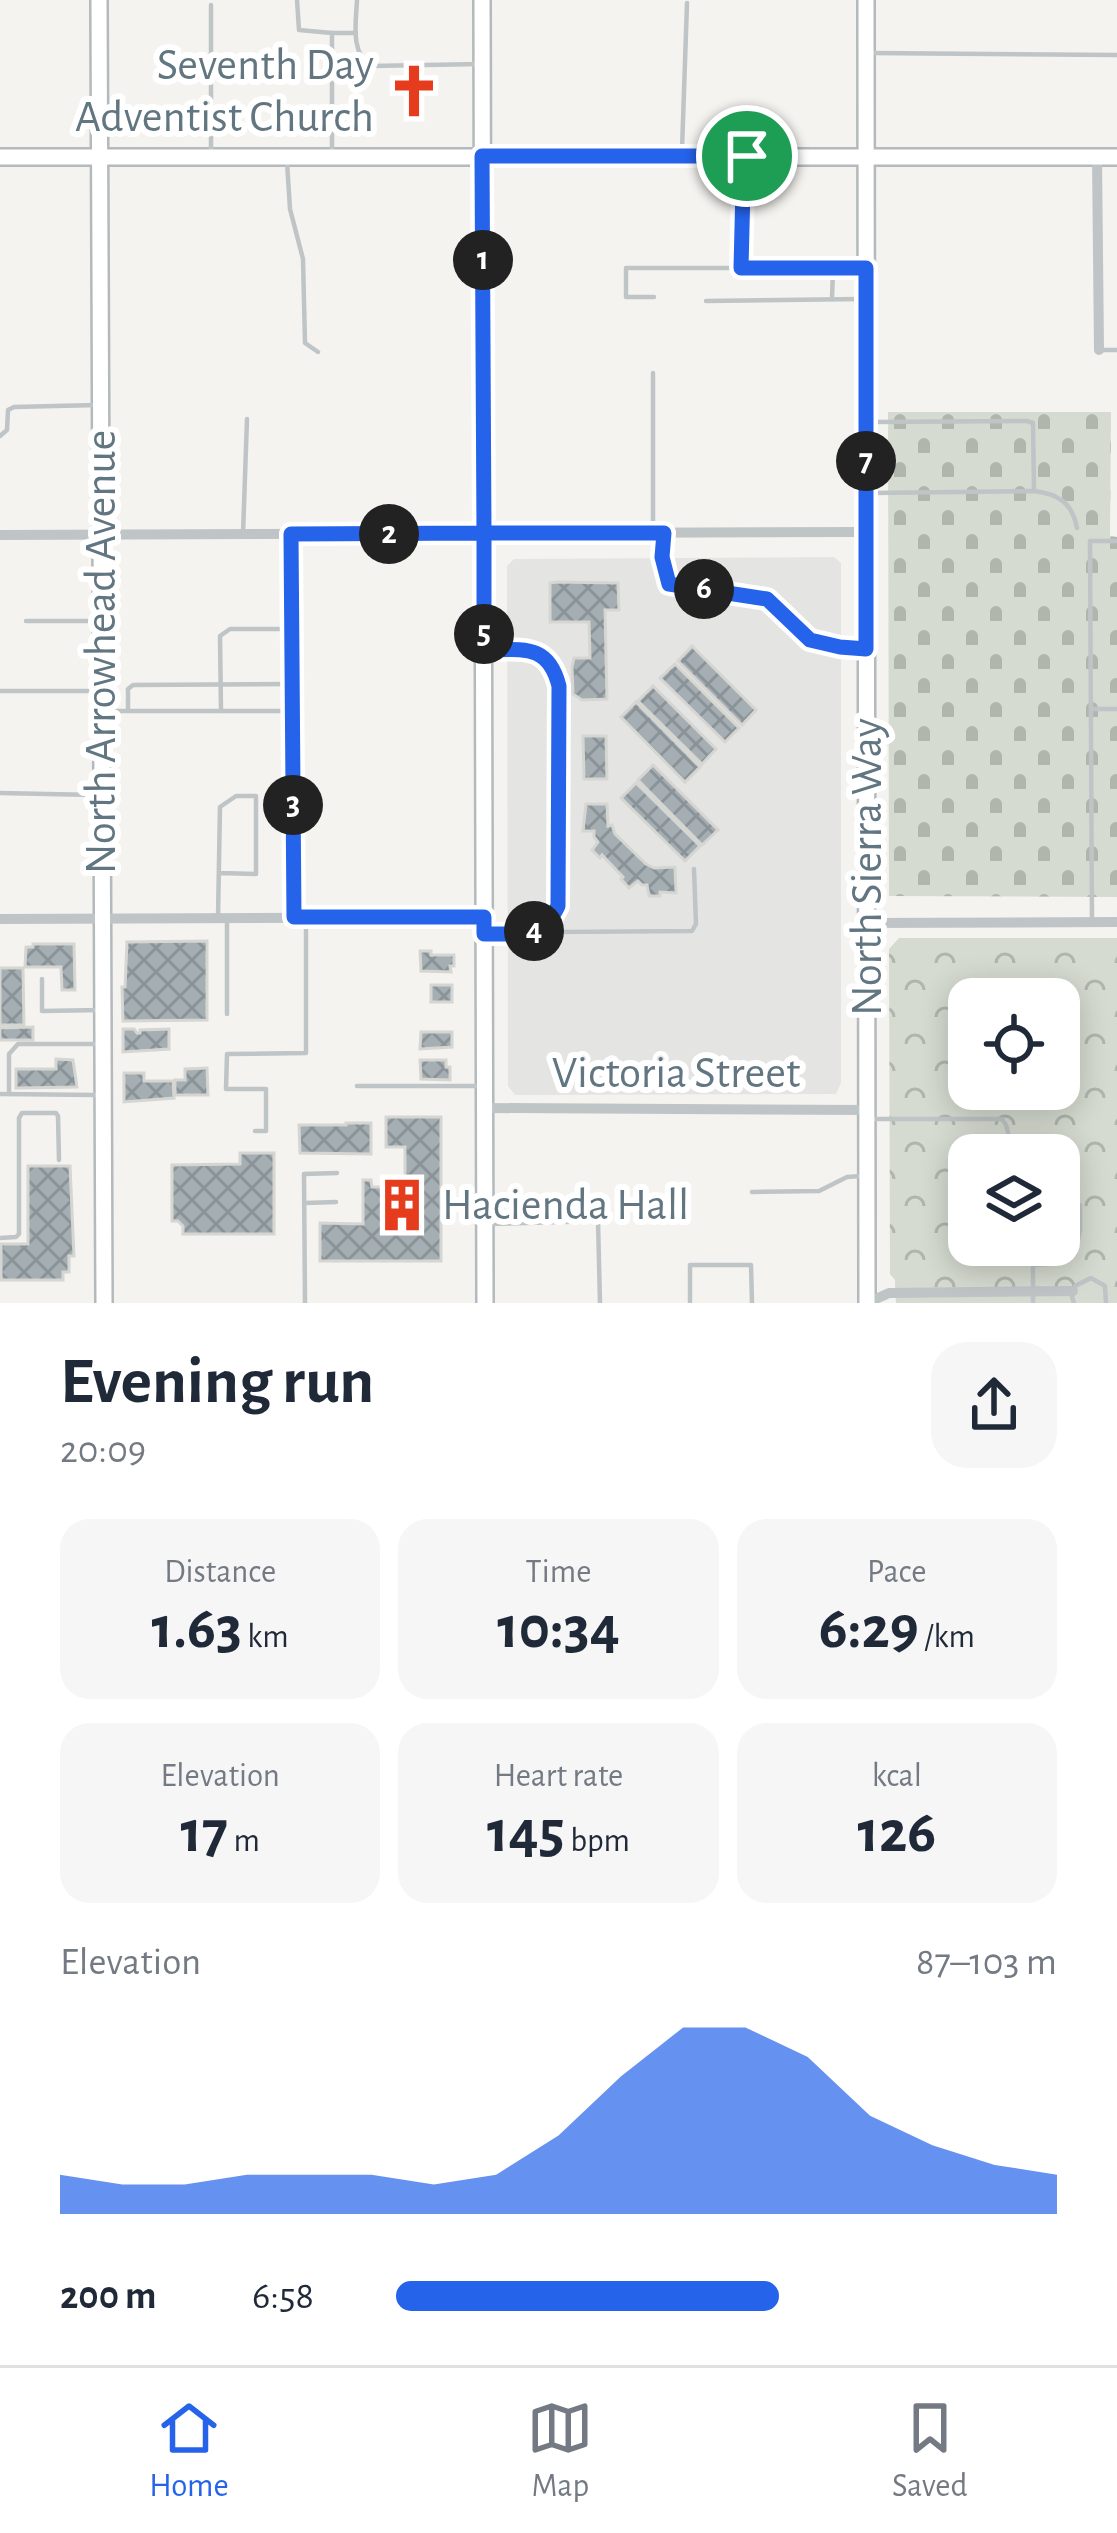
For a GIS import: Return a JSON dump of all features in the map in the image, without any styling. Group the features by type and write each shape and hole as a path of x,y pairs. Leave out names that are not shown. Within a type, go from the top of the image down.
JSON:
{"street":[{"name":"North Arrowhead Avenue","path":"99,0 104,1303"},
{"path":"482,0 485,1303"},
{"name":"North Sierra Way","path":"866,0 867,1303"},
{"path":"0,157 1117,157"},
{"path":"1097,157 1099,350"},
{"path":"0,535 866,532"},
{"path":"291,534 300,917"},
{"path":"0,919 300,917 484,926"},
{"path":"867,923 1117,922"},
{"name":"Victoria Street","path":"485,1108 867,1114"},
{"path":"867,1303 889,1293 1074,1297"}],"lane":[{"path":"297,0 299,30 356,33"},
{"path":"357,0 356,33 362,60 371,66 482,64"},
{"path":"682,156 687,2"},
{"path":"211,5 212,157"},
{"path":"332,33 332,156"},
{"path":"866,53 1117,55"},
{"path":"286,156 290,209 303,259 305,343 318,352"},
{"path":"741,268 747,156"},
{"path":"654,297 626,297 626,268 866,268"},
{"path":"832,299 833,268"},
{"path":"706,301 866,298"},
{"path":"1099,350 1117,350"},
{"path":"653,373 658,533 669,584 767,599 810,640 866,649"},
{"path":"0,436 6,434 8,410 14,407 100,405"},
{"path":"243,534 247,419"},
{"path":"866,422 1033,423 1034,490"},
{"path":"866,493 1034,490 1061,498 1071,507 1077,528"},
{"path":"1092,922 1090,541 1117,541"},
{"path":"26,621 101,621"},
{"path":"221,711 220,635 230,629 292,629"},
{"path":"484,650 538,653 548,658 559,686 558,906 547,925 529,933 484,926"},
{"path":"128,711 128,689 133,685 292,684"},
{"path":"0,691 101,691"},
{"path":"1090,709 1117,709"},
{"path":"101,711 292,710"},
{"path":"0,793 101,795"},
{"path":"219,873 256,874 256,796 236,796 220,807 219,873 227,1014"},
{"path":"547,925 559,932 692,931 696,924 694,869"},
{"path":"255,1131 266,1131 266,1089 226,1089 227,1054 306,1053 300,917"},
{"path":"42,979 42,1011 102,1010"},
{"path":"9,1094 9,1054 18,1044 102,1043"},
{"path":"357,1086 485,1086"},
{"path":"0,1094 102,1095"},
{"path":"0,1238 19,1234 22,1113 57,1114 59,1160"},
{"path":"867,1114 1003,1119 1008,1134"},
{"path":"305,1303 304,1174 337,1173"},
{"path":"752,1192 819,1191 847,1177 867,1176"},
{"path":"304,1203 336,1202"},
{"path":"485,1224 598,1221 600,1303"},
{"path":"690,1303 690,1265 752,1264 752,1303"},
{"path":"1033,1266 1033,1297"},
{"path":"1074,1297 1079,1282 1096,1279 1107,1292 1106,1303"}],"shaded area":[{"path":"834,557 841,563 841,1083 836,1094 515,1095 508,1086 507,566 514,559"}],"green space":[{"path":"888,412 1111,412 1110,536 1117,537 1117,897 889,896"},
{"path":"899,938 1117,938 1117,1303 896,1303 895,1280 890,1274 889,949"}],"building":[{"path":"550,583 618,583 619,610 605,610 607,699 582,700 573,694 574,658 590,658 589,622 550,622"},
{"path":"692,646 756,710 742,725 678,661"},
{"path":"675,664 739,728 725,742 660,678"},
{"path":"653,686 716,749 702,764 638,701"},
{"path":"636,702 700,767 685,782 621,717"},
{"path":"583,736 606,736 607,779 584,779"},
{"path":"653,765 718,830 702,845 638,780"},
{"path":"636,783 700,846 685,861 621,798"},
{"path":"586,804 607,804 608,826 646,864 675,867 676,893 649,896 647,885 638,881 629,888 602,855 592,850 598,842 594,831 583,831"},
{"path":"207,941 207,1020 123,1021 127,942"},
{"path":"74,944 75,990 62,990 61,967 25,967 26,947"},
{"path":"420,951 454,955 451,972 421,971"},
{"path":"0,968 23,968 24,1025 0,1025"},
{"path":"431,985 452,985 452,1002 431,1002"},
{"path":"33,1027 33,1040 0,1040 0,1028"},
{"path":"123,1029 140,1033 169,1029 169,1049 123,1052"},
{"path":"421,1032 452,1032 452,1047 420,1049"},
{"path":"56,1059 73,1060 77,1087 16,1088 16,1069 56,1069"},
{"path":"420,1060 446,1060 450,1080 421,1079"},
{"path":"207,1068 208,1095 175,1095 175,1080 185,1080 185,1069"},
{"path":"124,1073 144,1073 144,1081 173,1081 174,1098 124,1102"},
{"name":"Hacienda Hall","path":"386,1117 441,1117 441,1261 320,1261 320,1223 363,1224 363,1180 371,1180 372,1187 397,1187 397,1180 405,1180 405,1147 386,1147"},
{"path":"371,1123 371,1154 300,1153 299,1125"},
{"path":"240,1153 274,1153 274,1234 183,1234 183,1226 172,1221 172,1165 240,1164"},
{"path":"28,1166 70,1166 74,1256 69,1256 69,1272 63,1272 63,1280 1,1280 1,1244 28,1244"}],"place":[{"name":"Seventh Day Adventist Church","path":"414,91"},
{"name":"Hacienda Hall","path":"402,1205"}],"route":[{"path":"747,156 482,156 484,533 291,534 294,917 484,917 484,934 529,933 552,919 558,906 559,686 548,658 538,653 484,650 484,533 664,533 662,557 669,584 767,599 810,640 866,649 866,268 741,268 747,156"}]}
